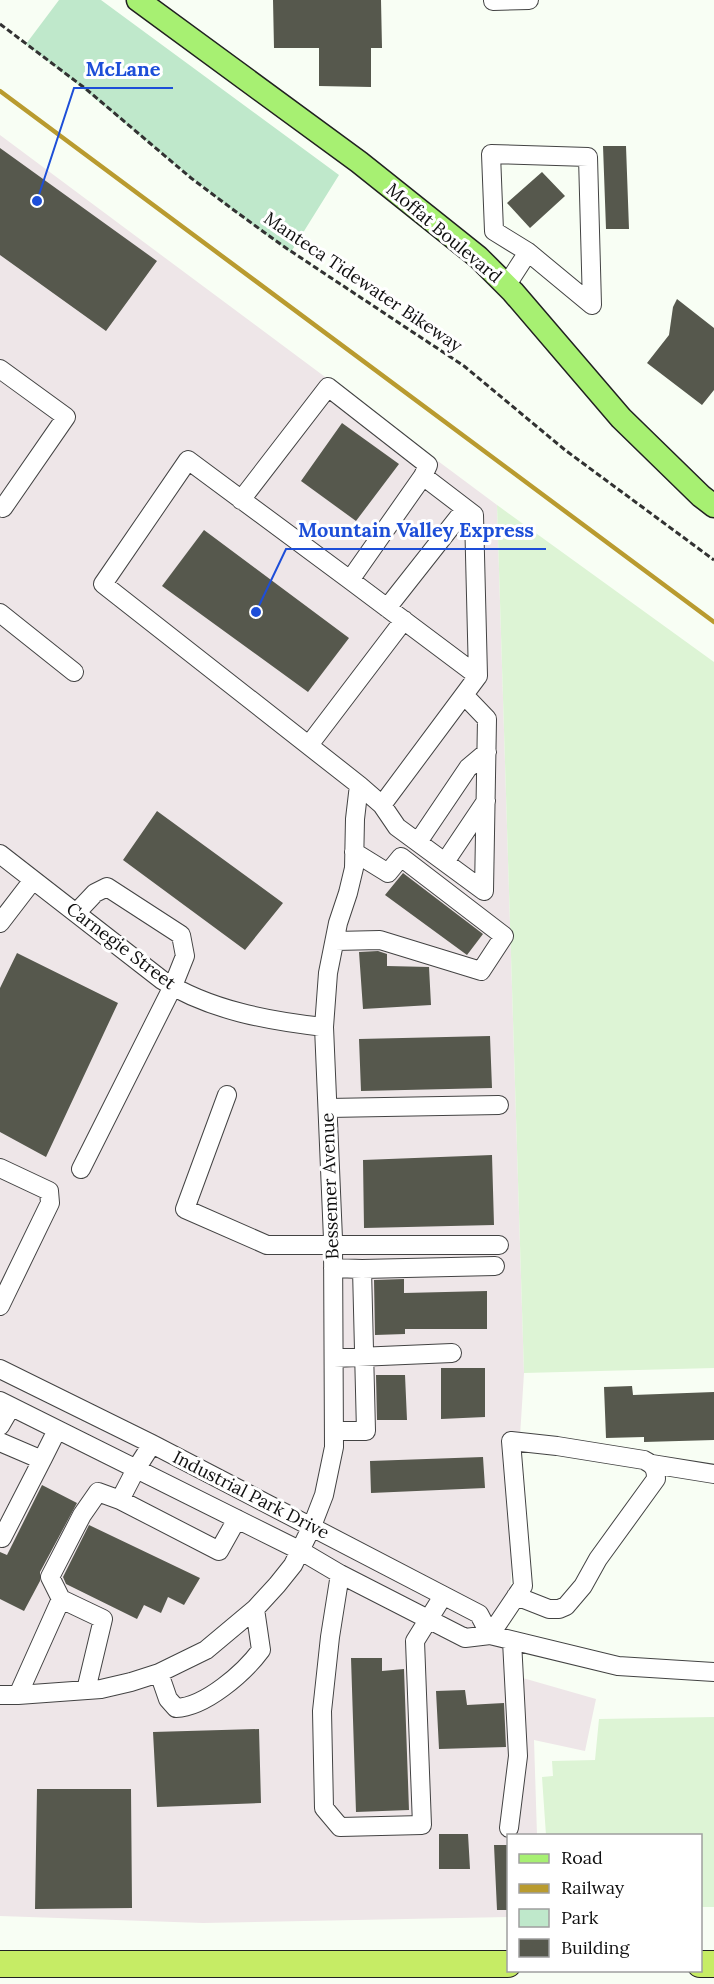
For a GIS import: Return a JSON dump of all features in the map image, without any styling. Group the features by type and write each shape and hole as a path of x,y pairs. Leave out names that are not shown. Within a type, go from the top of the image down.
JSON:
{"highway":[{"path":"0,1964 507,1964"}],"main road":[{"name":"Moffat Boulevard","path":"138,0 359,162 478,257 621,418 714,506"}],"street":[{"path":"493,1 528,0"},
{"path":"491,154 588,157 592,306 528,252 494,231 491,154"},
{"path":"506,286 528,252"},
{"path":"0,369 66,417 3,508"},
{"path":"241,500 328,387 428,465 423,476 350,580"},
{"path":"464,696 488,719 484,891 397,827 382,805 359,785 103,584 188,460 478,676"},
{"path":"382,805 478,676 474,515 423,476"},
{"path":"387,608 465,509"},
{"path":"0,613 74,672"},
{"path":"309,745 404,620"},
{"path":"418,842 468,768 487,752"},
{"name":"Bessemer Avenue","path":"9,1695 101,1689 159,1673 207,1650 255,1609 287,1572 301,1551 312,1526 330,1473 334,1447 333,1246 324,1027 328,973 334,941 354,868 355,819 359,785"},
{"path":"445,862 486,801"},
{"path":"334,941 380,940 482,971 504,936 401,857 388,873 354,852"},
{"name":"Carnegie Street","path":"0,854 179,991 225,1008 287,1023 324,1027"},
{"path":"0,923 33,880"},
{"path":"77,912 95,893 107,887 181,935 185,956 173,986 81,1169"},
{"path":"227,1095 185,1209 267,1245 499,1245"},
{"path":"328,1108 499,1105"},
{"path":"0,1167 49,1191 50,1203 0,1306"},
{"path":"333,1268 495,1266"},
{"path":"334,1431 366,1431 362,1269"},
{"path":"334,1358 452,1353"},
{"name":"Industrial Park Drive","path":"0,1369 312,1526 478,1614 490,1635"},
{"path":"0,1426 5,1404"},
{"name":"Industrial Park Drive","path":"5,1404 301,1551 340,1574 465,1638 490,1635 618,1666 714,1672"},
{"path":"0,1537 2,1538 57,1430"},
{"path":"490,1635 523,1586 511,1441 634,1458 652,1464 714,1474"},
{"path":"0,1442 42,1461"},
{"path":"120,1500 152,1444"},
{"path":"516,1596 549,1609 566,1606 583,1586 598,1559 656,1479 656,1470 652,1464"},
{"path":"86,1690 103,1619 61,1599 50,1577 82,1515 98,1492 120,1500 219,1551 237,1520"},
{"path":"340,1574 322,1711 324,1808 340,1827 422,1825 416,1641 443,1596"},
{"path":"9,1695 61,1599"},
{"path":"159,1673 168,1699 176,1708 188,1707 226,1685 252,1662 261,1650 255,1609"},
{"path":"509,1828 518,1756 512,1641"}],"path":[{"name":"Manteca Tidewater Bikeway","path":"0,24 86,89 191,178 291,252 464,366 565,450 714,560"}],"shaded area":[{"path":"0,135 497,505 524,1373 505,1673 596,1699 585,1751 534,1740 537,1834 507,1834 507,1917 203,1923 0,1916"}],"green space":[{"path":"59,0 101,0 339,175 291,252 223,202 26,44"},
{"path":"497,505 714,662 714,1368 524,1373"},
{"path":"714,1717 714,1907 702,1907 702,1834 546,1834 542,1777 553,1776 552,1761 595,1760 599,1719"}],"building":[{"path":"273,0 381,0 382,48 371,48 371,87 319,86 319,48 274,48"},
{"path":"603,146 626,146 629,229 606,229"},
{"path":"0,148 157,261 106,331 0,255"},
{"path":"542,172 565,196 530,228 507,203"},
{"path":"677,299 714,328 714,390 702,405 647,363 669,335 673,307"},
{"path":"342,423 399,464 356,521 301,481"},
{"path":"204,530 349,638 308,692 162,586"},
{"path":"157,811 283,903 245,950 123,860"},
{"path":"403,873 483,934 467,955 385,895"},
{"path":"378,951 387,954 387,966 429,967 431,1005 363,1009 359,952"},
{"path":"17,953 118,1003 46,1157 0,1132 0,988"},
{"path":"490,1036 492,1088 361,1091 359,1039"},
{"path":"492,1155 494,1225 364,1228 363,1160"},
{"path":"404,1279 404,1293 487,1291 487,1329 405,1329 405,1334 375,1335 374,1280"},
{"path":"441,1368 485,1368 485,1417 441,1419"},
{"path":"376,1375 405,1375 407,1420 377,1420"},
{"path":"632,1386 633,1395 714,1392 714,1440 644,1442 644,1437 606,1438 604,1387"},
{"path":"483,1457 485,1488 371,1493 370,1461"},
{"path":"42,1485 77,1503 40,1572 40,1581 24,1611 0,1599 0,1552 7,1555"},
{"path":"89,1525 200,1578 184,1605 168,1597 161,1613 144,1605 137,1619 66,1584 63,1577"},
{"path":"351,1658 382,1658 382,1671 404,1669 409,1810 356,1812"},
{"path":"465,1690 467,1705 504,1703 506,1747 439,1749 436,1691"},
{"path":"259,1729 261,1803 157,1807 153,1732"},
{"path":"37,1789 131,1789 132,1908 35,1909"},
{"path":"439,1834 468,1834 470,1869 439,1869"},
{"path":"494,1845 507,1845 507,1910 497,1910"}],"railway":[{"path":"0,91 714,622"}],"place":[{"name":"McLane","path":"37,201"},
{"name":"Mountain Valley Express","path":"256,612"}]}
